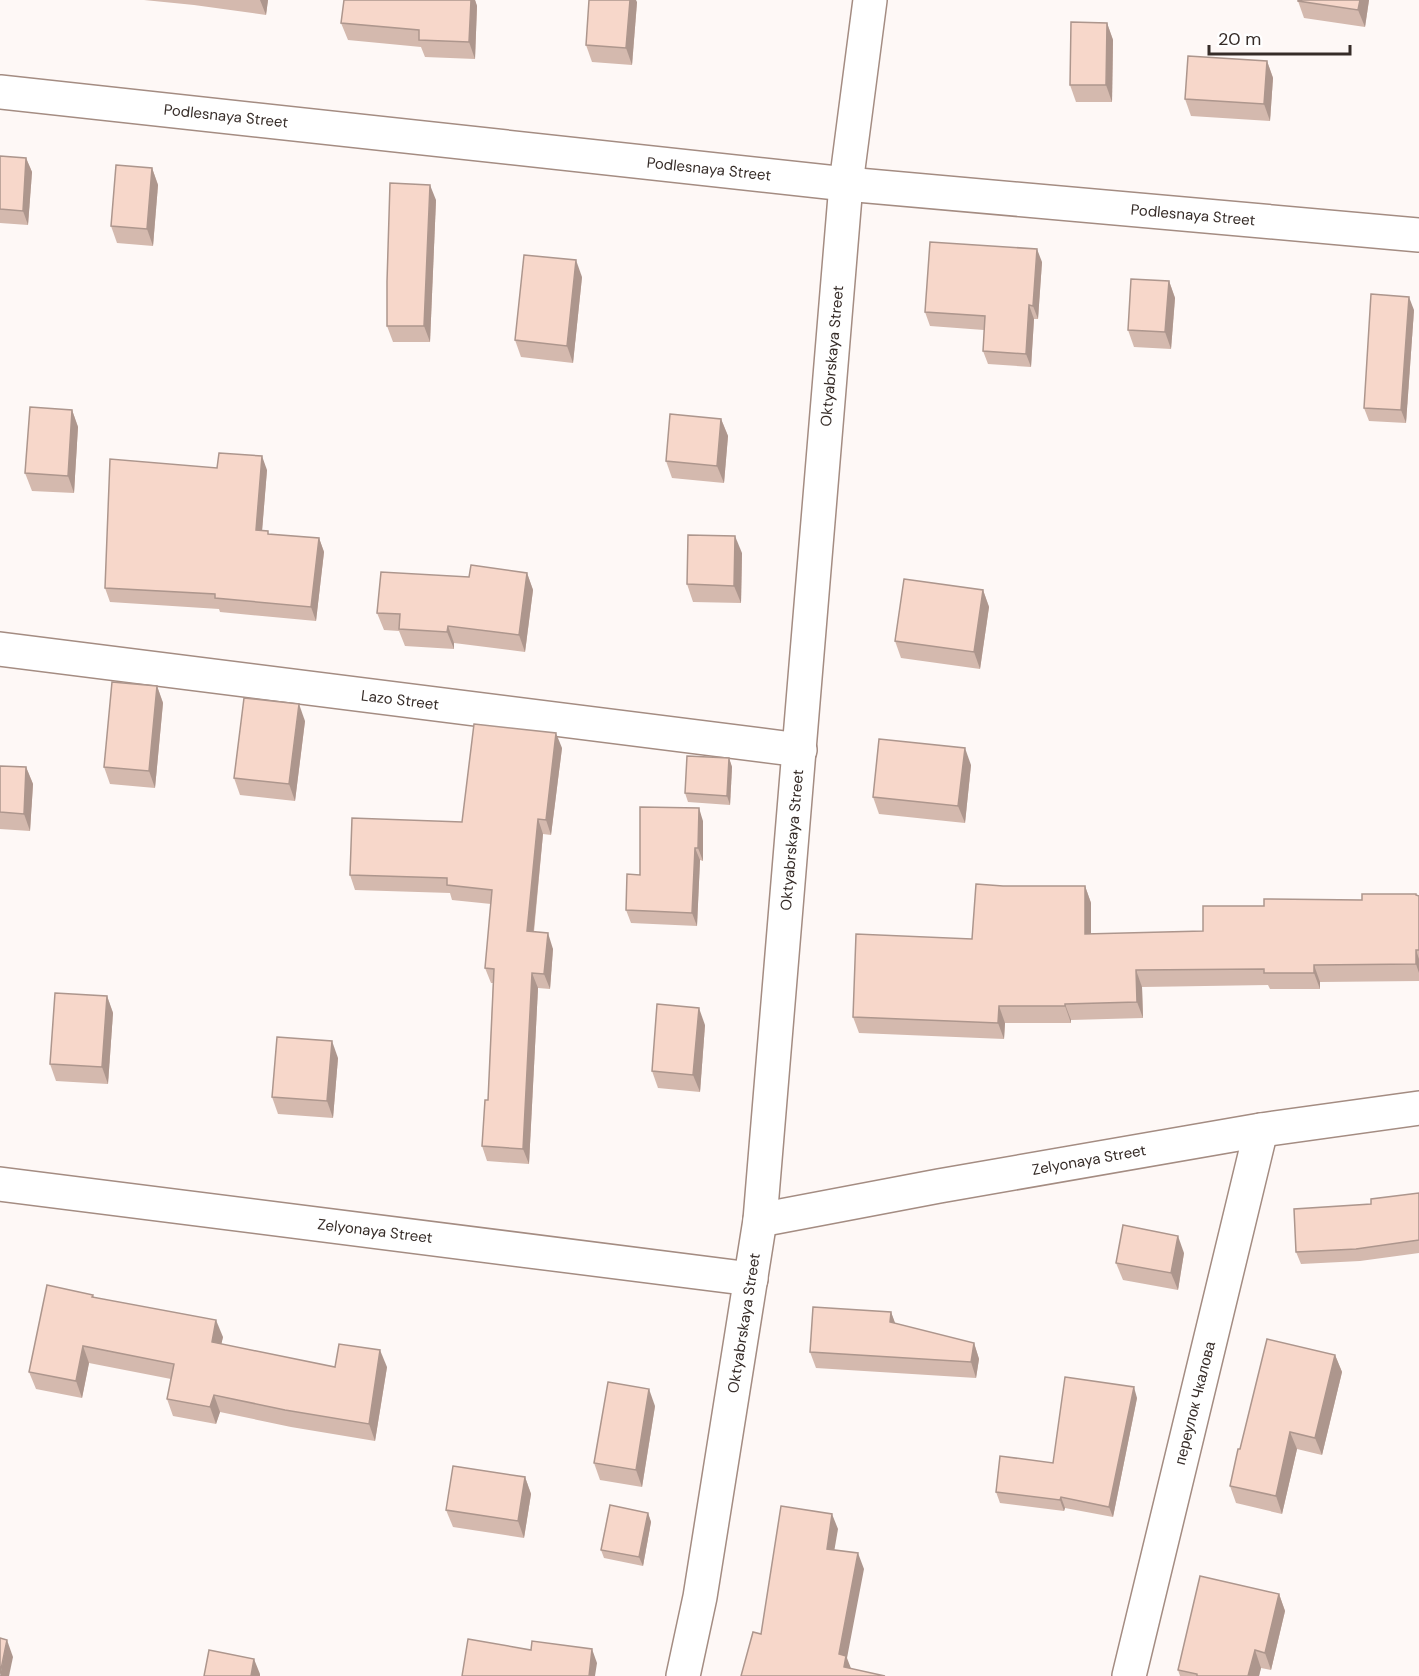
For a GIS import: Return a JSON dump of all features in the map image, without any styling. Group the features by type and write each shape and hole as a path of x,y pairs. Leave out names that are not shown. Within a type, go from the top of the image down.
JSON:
{"street":[{"name":"Oktyabrskaya Street","path":"683,1676 700,1597 760,1220 846,184 870,0"},
{"name":"Podlesnaya Street","path":"0,92 846,184 1419,234"},
{"name":"Lazo Street","path":"0,649 800,750"},
{"name":"Zelyonaya Street","path":"760,1220 939,1186 1261,1130 1419,1108"},
{"name":"переулок Чкалова","path":"1129,1676 1261,1130"},
{"name":"Zelyonaya Street","path":"0,1184 751,1279"}],"building":[{"path":"344,0 471,0 469,42 419,40 419,30 341,23"},
{"path":"589,0 630,0 626,48 586,45"},
{"path":"1298,0 1360,0 1358,10"},
{"path":"1071,22 1107,23 1106,85 1070,85"},
{"path":"1188,56 1267,61 1264,104 1185,99"},
{"path":"0,156 26,158 23,211 0,209"},
{"path":"116,165 152,168 147,229 111,226"},
{"path":"390,183 430,185 424,326 387,326"},
{"path":"930,242 1037,249 1033,306 1029,305 1026,354 983,351 985,316 925,312"},
{"path":"524,255 576,260 567,346 515,340"},
{"path":"1131,279 1169,281 1165,332 1128,330"},
{"path":"1371,294 1409,297 1401,410 1364,408"},
{"path":"30,407 72,410 68,476 25,473"},
{"path":"670,414 721,419 717,466 666,461"},
{"path":"219,453 262,456 256,530 268,531 268,534 319,538 311,607 215,598 215,594 105,588 110,459 217,468"},
{"path":"688,535 735,536 734,586 687,584"},
{"path":"471,565 527,573 519,635 448,626 447,632 399,629 400,614 377,613 381,572 469,577"},
{"path":"904,579 983,590 974,652 895,641"},
{"path":"112,682 157,686 149,771 104,767"},
{"path":"244,698 299,704 289,784 234,778"},
{"path":"474,724 556,733 546,820 538,819 527,931 548,933 544,974 532,973 523,1149 482,1146 485,1100 488,1100 494,969 485,968 492,890 447,885 447,878 350,875 352,818 462,822"},
{"path":"879,739 965,748 958,806 873,797"},
{"path":"687,756 729,758 727,796 685,793"},
{"path":"0,766 26,767 24,814 0,812"},
{"path":"640,807 699,808 692,913 626,910 627,874 640,875"},
{"path":"976,884 1085,886 1085,934 1203,931 1203,906 1264,906 1264,899 1362,900 1362,894 1416,894 1419,896 1419,950 1416,950 1416,964 1314,965 1314,973 1264,973 1264,969 1136,970 1137,1002 1065,1004 1065,1006 999,1006 998,1023 853,1017 856,934 972,939"},
{"path":"55,993 107,996 102,1067 50,1064"},
{"path":"657,1004 699,1008 693,1075 652,1071"},
{"path":"277,1037 332,1041 327,1101 272,1097"},
{"path":"1419,1193 1419,1240 1356,1249 1296,1252 1294,1209 1371,1204 1371,1199"},
{"path":"1123,1225 1178,1236 1171,1273 1116,1263"},
{"path":"47,1285 93,1295 92,1297 216,1320 212,1342 335,1367 339,1344 380,1350 369,1424 214,1395 210,1407 167,1399 174,1364 83,1346 76,1381 29,1372"},
{"path":"813,1307 891,1312 890,1322 974,1343 971,1362 810,1352"},
{"path":"1267,1339 1335,1355 1315,1438 1290,1432 1276,1496 1230,1486"},
{"path":"1065,1377 1134,1387 1109,1507 1061,1497 1060,1500 996,1492 1000,1456 1053,1463"},
{"path":"608,1382 649,1389 636,1470 594,1463"},
{"path":"453,1466 525,1477 518,1521 446,1510"},
{"path":"610,1505 648,1513 639,1557 601,1550"},
{"path":"781,1506 832,1514 827,1549 858,1553 839,1654 846,1656 844,1667 885,1676 741,1676 753,1632 761,1634"},
{"path":"1200,1576 1279,1594 1265,1653 1255,1650 1248,1676 1197,1676 1197,1674 1178,1670"},
{"path":"0,1638 7,1640 0,1674"},
{"path":"468,1639 531,1650 532,1641 592,1649 589,1676 462,1676"},
{"path":"209,1650 254,1659 251,1676 204,1676"}]}
